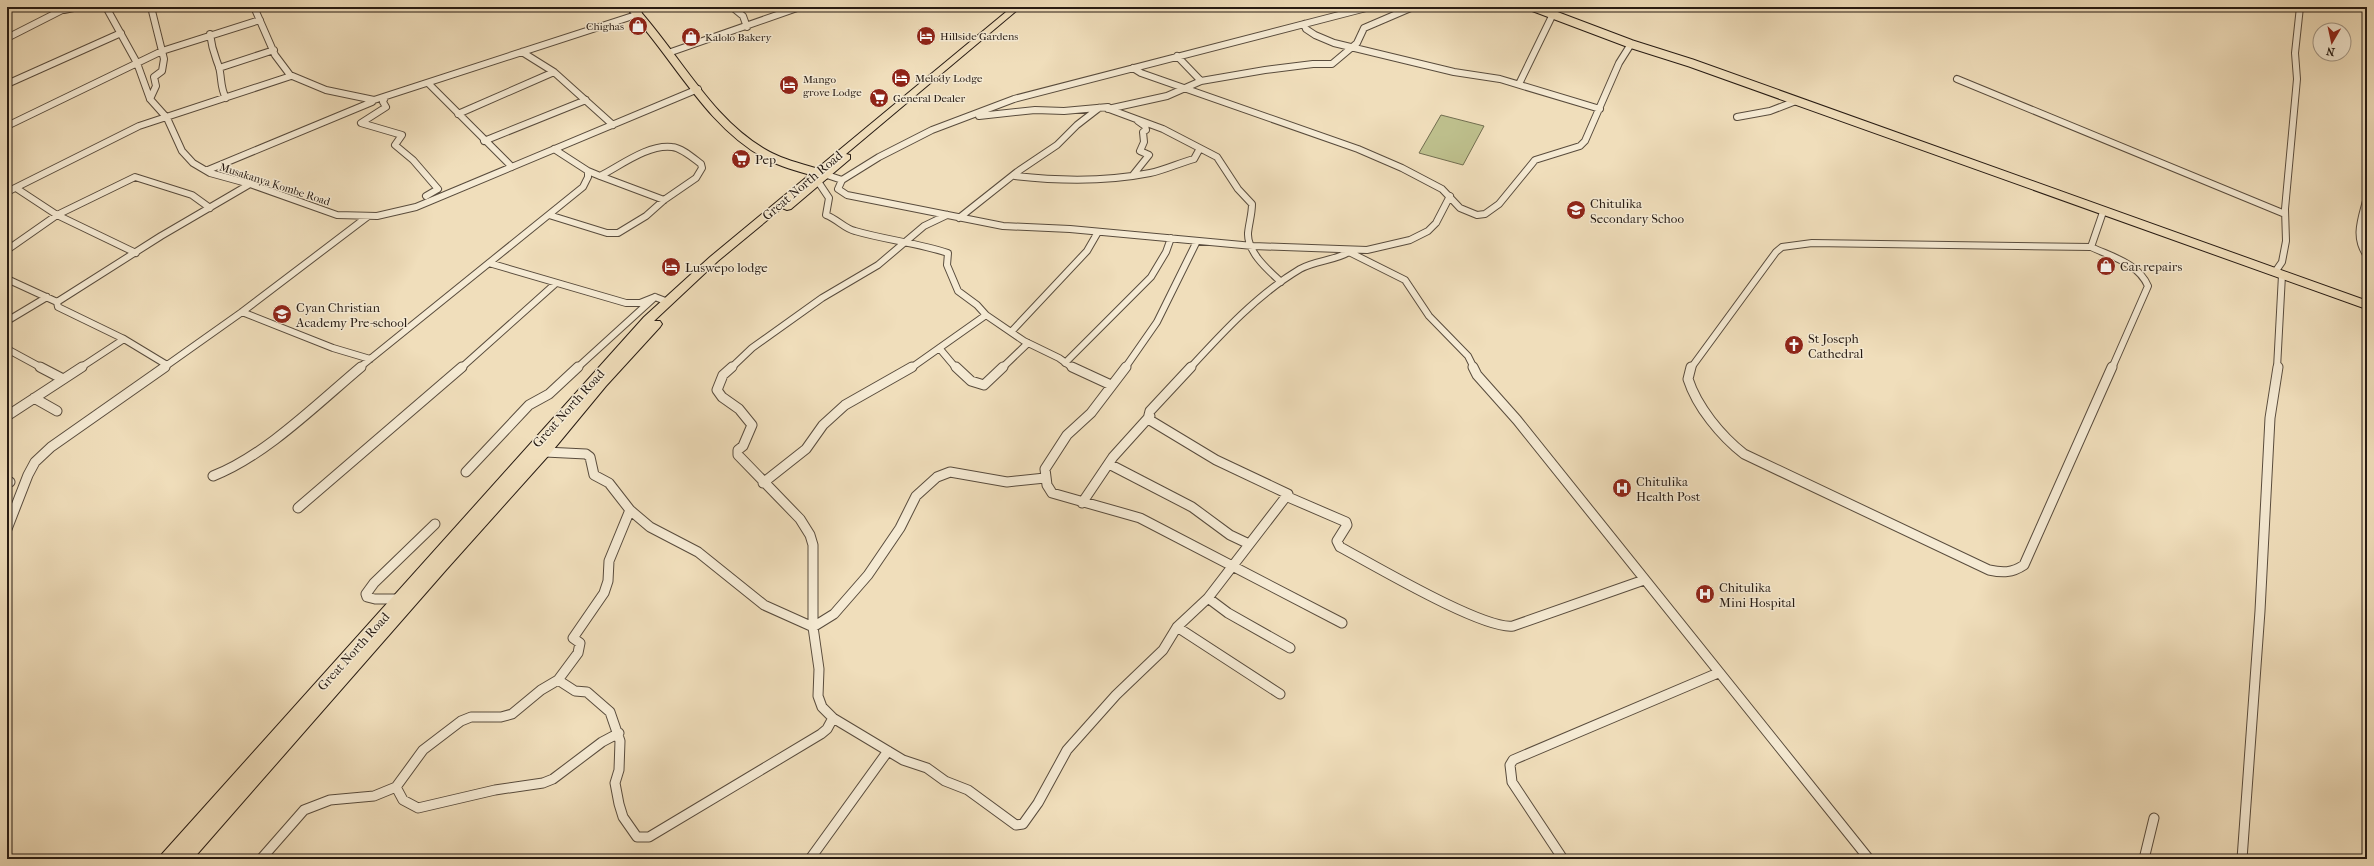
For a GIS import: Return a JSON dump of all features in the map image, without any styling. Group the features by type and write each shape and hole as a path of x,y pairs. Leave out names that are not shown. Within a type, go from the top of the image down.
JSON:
{"highway":[{"name":"Great North Road","path":"183,859 441,566 545,452 602,383 675,305 720,263 1017,7"},
{"name":"Great North Road","path":"167,859 615,355 668,302 714,259 821,177 1025,7"}],"main road":[{"path":"632,7 671,52 698,89 733,132 751,146 781,161 821,177"},
{"path":"1538,8 1630,44 1796,101 2103,212 2365,303"}],"street":[{"path":"7,38 66,8 78,7"},
{"name":"Musakanya Kombe Road","path":"106,7 137,63 150,99 166,118 182,151 193,163 208,170 210,173 250,184 337,215 367,218"},
{"path":"150,99 156,86 154,77 162,71 162,51 151,7"},
{"path":"254,7 282,67 291,76 355,99 374,100"},
{"path":"732,7 743,16 747,27"},
{"path":"671,52 747,27 800,7"},
{"path":"1370,7 1014,99 932,130 879,157 842,180 838,189 847,195 1003,226 1098,232 1253,246 1349,251 1380,249 1421,236 1436,223 1450,196"},
{"path":"1108,109 1163,98 1201,81 1228,78 1265,70 1332,64 1359,40 1364,28 1413,7"},
{"path":"2242,859 2252,699 2260,611 2270,418 2277,377 2279,274 2285,252 2285,214 2297,79 2295,53 2300,7"},
{"path":"208,170 374,100 639,14"},
{"path":"1519,84 1553,14"},
{"path":"7,126 162,51 210,34 260,20"},
{"path":"1304,24 1306,29 1325,40 1442,70 1500,79 1569,98 1600,109"},
{"path":"7,84 121,33"},
{"path":"210,34 212,54 219,68 222,91 226,98"},
{"path":"1134,68 1141,73 1358,149 1402,168 1442,189 1469,213 1477,215 1490,212 1499,204 1535,160 1580,146 1585,141 1619,62 1630,44"},
{"path":"219,68 274,50"},
{"path":"522,52 554,72 613,125"},
{"path":"1177,56 1201,81"},
{"path":"458,114 554,72"},
{"path":"7,192 120,135 291,76"},
{"path":"1957,79 2285,214"},
{"path":"428,83 484,141 512,167"},
{"path":"7,529 35,462 51,447 242,312 367,218 386,215 416,207 698,89"},
{"path":"385,97 383,102 386,107 361,123 368,128 399,133 402,136 395,145 413,160 438,189 434,193 412,202 416,207"},
{"path":"484,141 586,100"},
{"path":"1737,117 1770,111 1796,101"},
{"path":"975,115 1108,107 1108,109 1163,129 1199,150 1212,154 1224,164 1238,189 1252,204 1248,236 1262,263 1280,282"},
{"path":"959,218 1057,145 1077,125 1100,108"},
{"path":"1134,118 1145,126 1146,130 1143,132 1144,142 1140,151 1149,155 1134,175"},
{"path":"549,214 607,233 614,233 634,224 664,200 696,178 701,172 701,164 676,148 659,148 600,176"},
{"path":"554,149 588,171 664,200"},
{"path":"1015,176 1056,181 1079,181 1134,175 1150,172 1194,159 1199,150"},
{"path":"213,476 228,472 239,465 292,425 370,359 583,187 588,177 588,171"},
{"path":"7,250 57,215 138,177 192,195 210,208"},
{"path":"842,180 821,177 829,198 826,215 835,218 853,231 906,243 927,246 948,253 947,265 955,280 958,291 977,305 986,315 1028,343 1111,385"},
{"path":"56,302 250,184"},
{"path":"16,188 57,215 136,253"},
{"path":"2367,197 2358,236 2360,247 2367,256"},
{"path":"2091,247 2103,212"},
{"path":"947,215 924,226 906,243 878,265 822,298 752,348 723,375 717,390 718,394 735,406 741,415 752,425 743,446 738,450 738,455 747,461 764,483 801,519 811,535 813,544 813,627 819,669 818,696 822,707 834,718 903,760 927,768 945,781 968,790 993,810 1016,824 1023,824 1038,803 1060,760 1067,750 1116,695 1163,650 1177,627 1208,598 1288,494"},
{"path":"1011,332 1087,251 1098,232"},
{"path":"1065,363 1097,329 1141,289 1167,251 1171,238"},
{"path":"1197,241 1187,265 1157,322 1091,413 1063,441 1045,469 1047,485 1052,493 1082,503 1140,518 1342,623"},
{"path":"1812,243 2091,247 2136,269 2143,274 2148,286 2024,565 2013,572 2003,574 1989,570 1744,454 1725,439 1716,428 1690,385 1688,379 1691,367 1749,286 1776,252 1782,247 1812,243"},
{"path":"1349,251 1339,258 1313,264 1280,282 1215,341 1150,411 1150,416 1148,419 1186,444 1252,480 1288,494 1288,497 1347,522 1337,541 1340,547 1464,612 1505,627 1513,626 1571,608 1644,580"},
{"path":"1349,251 1405,280 1428,316 1468,356 1477,375 1517,420 1718,673 1869,859"},
{"path":"489,263 555,284 626,303 640,303 656,297 668,302"},
{"path":"7,279 47,297 56,302 58,307 124,340 167,365"},
{"path":"298,508 404,419 555,284"},
{"path":"7,320 47,297"},
{"path":"466,472 529,405 543,400 559,388 596,349 656,297"},
{"path":"242,312 333,348 370,359"},
{"path":"764,483 806,449 823,425 845,405 890,381 940,349 986,315"},
{"path":"7,416 124,340"},
{"path":"940,349 962,374 976,383 984,385 1028,343"},
{"path":"7,349 63,379"},
{"path":"34,398 58,411"},
{"path":"1082,503 1091,487 1150,416"},
{"path":"545,452 586,454 590,457 594,475 609,483 630,510 650,527 698,552 764,605 813,627"},
{"path":"1109,464 1192,508 1230,534 1249,544"},
{"path":"813,627 834,614 868,575 900,528 916,496 937,477 950,472 1007,482 1029,478 1045,478"},
{"path":"261,859 304,810 330,800 374,796 396,787 406,776 423,750 461,721 471,718 501,717 512,714 540,690 558,680 571,665 580,648 580,643 573,638 604,592 608,581 610,561 630,510"},
{"path":"399,599 392,597 374,600 367,597 366,594 374,583 435,524"},
{"path":"1208,598 1228,613 1290,648"},
{"path":"1177,627 1280,694"},
{"path":"1563,859 1512,782 1510,765 1513,760 1718,673"},
{"path":"558,680 575,691 587,692 610,712 618,733 619,770 615,783 619,804 623,817 632,832 637,837 643,838 649,837 822,734 834,718"},
{"path":"396,787 403,800 414,808 422,808 495,790 527,787 553,779 602,742 618,733"},
{"path":"810,859 888,751"},
{"path":"2144,859 2154,818"}],"green space":[{"path":"1441,115 1484,126 1463,165 1419,153"}],"place":[{"name":"Chighas","path":"638,26"},
{"name":"Hillside Gardens","path":"926,36"},
{"name":"Kalolo Bakery","path":"691,37"},
{"name":"Melody Lodge","path":"901,78"},
{"name":"Mango grove Lodge","path":"789,85"},
{"name":"General Dealer","path":"879,98"},
{"name":"Pep","path":"741,159"},
{"name":"Chitulika Secondary Schoo","path":"1576,210"},
{"name":"Car repairs","path":"2106,266"},
{"name":"Luswepo lodge","path":"671,267"},
{"name":"Cyan Christian Academy Pre-school","path":"282,314"},
{"name":"St Joseph Cathedral","path":"1794,345"},
{"name":"Chitulika Health Post","path":"1622,488"},
{"name":"Chitulika Mini Hospital","path":"1705,594"}]}
